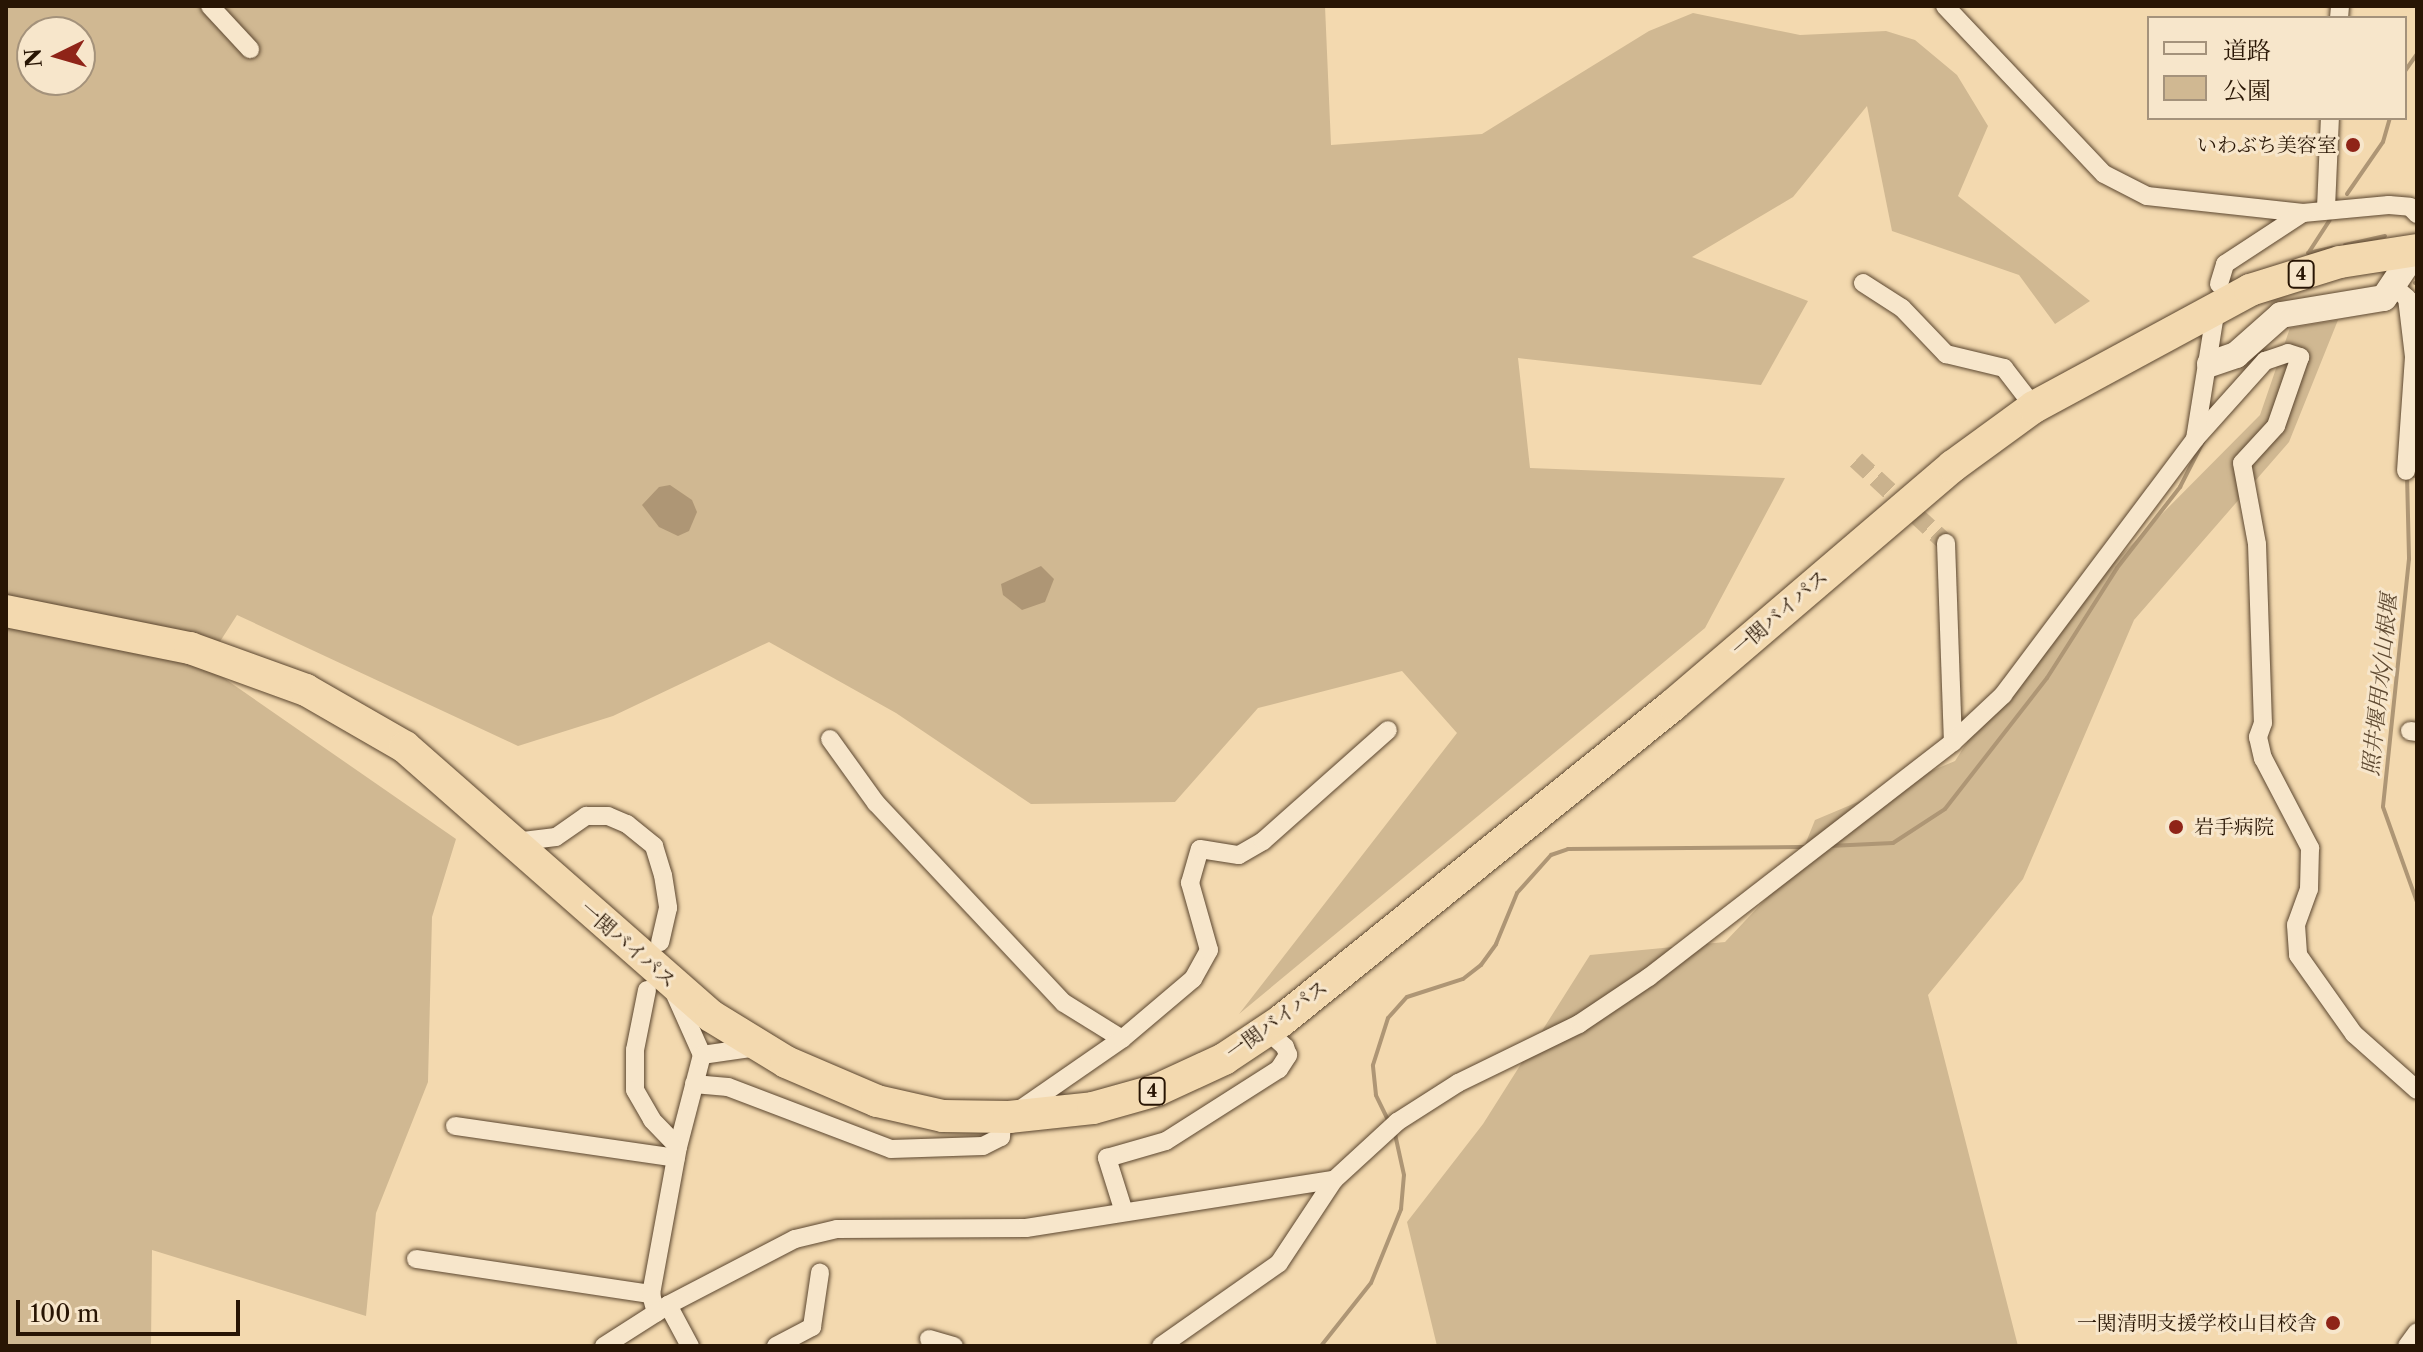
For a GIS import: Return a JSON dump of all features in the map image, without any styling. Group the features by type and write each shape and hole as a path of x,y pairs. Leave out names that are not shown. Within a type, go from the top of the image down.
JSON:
{"highway":[{"name":"一関バイパス","path":"6,611 190,648 306,690 405,747 515,842 658,986 759,1047 877,1101 943,1116 1006,1117 1093,1108 1157,1090 1224,1059 1267,1030 1673,705 1953,466 2034,407 2203,321 2250,290 2303,273 2408,267"}],"street":[{"path":"210,6 250,49"},
{"path":"1945,6 2104,174 2147,196 2303,213 2326,208 2389,205 2410,207 2417,214"},
{"path":"2326,208 2330,120"},
{"path":"2219,284 2225,264 2303,213"},
{"path":"2210,364 2236,355 2281,315 2376,301 2408,267"},
{"path":"2406,471 2414,347 2407,298 2408,267"},
{"path":"1863,283 1902,308 1946,354 2004,368 2034,407"},
{"path":"2195,439 2210,364 2203,321"},
{"path":"1161,1346 1279,1263 1334,1180 1397,1122 1458,1083 1579,1024 1649,977 1953,742 2003,695 2195,439 2265,361 2288,353 2300,357 2276,426 2242,463 2257,544 2263,723 2258,737 2263,758 2310,848 2309,889 2296,925 2298,955 2354,1034 2417,1090"},
{"path":"1946,543 1953,742"},
{"path":"694,1084 728,1087 891,1149 983,1146 1001,1137 1006,1117 1122,1039 1193,979 1209,950 1190,883 1200,849 1239,855 1263,841 1388,730"},
{"path":"830,739 876,803 1064,1003 1122,1039"},
{"path":"515,842 556,837 586,816 608,816 627,824 654,846 663,875 668,908 660,942"},
{"path":"651,1294 677,1153 702,1055 658,986"},
{"path":"658,986 635,1050 635,1090 652,1120 677,1153"},
{"path":"1124,1212 1107,1158 1166,1141 1279,1069 1288,1055 1285,1047 1267,1030"},
{"path":"702,1055 759,1047"},
{"path":"455,1126 677,1153"},
{"path":"604,1346 662,1309 795,1239 837,1229 1026,1228 1334,1180"},
{"path":"416,1259 651,1294 690,1346"},
{"path":"776,1346 812,1327 820,1273"},
{"path":"1191,1326 1193,1346"},
{"path":"2407,1346 2417,1332"},
{"path":"929,1339 954,1346"}],"green space":[{"path":"6,6 1325,6 1331,145 1482,134 1649,31 1693,13 1800,35 1886,31 1915,40 1957,75 1988,126 1958,196 2090,301 2055,324 2019,275 1892,231 1867,106 1793,197 1692,257 1808,301 1761,385 1518,358 1530,468 1785,478 1705,628 1239,1014 1457,733 1402,671 1258,708 1175,802 1031,804 896,713 769,642 613,716 518,746 237,615 205,665 456,839 432,917 428,1082 376,1213 366,1316 152,1250 151,1346 6,1346"},
{"path":"2338,320 2289,442 2134,620 2023,879 1928,995 2018,1346 1437,1346 1407,1222 1483,1124 1590,955 1725,942 1796,867 1815,820 1955,761 2024,653 2260,415 2290,328"}],"shaded area":[{"path":"670,485 692,500 697,512 689,531 678,536 659,527 642,505 659,487"},
{"path":"1041,566 1054,579 1045,602 1022,610 1003,595 1001,584"}],"waterway":[{"path":"2407,68 2417,54"},
{"path":"2347,194 2383,142 2389,120"},
{"path":"2309,252 2330,220"},
{"name":"照井堰用水/山根堰","path":"2345,245 2385,236"},
{"name":"照井堰用水/山根堰","path":"2308,253 2332,248"},
{"path":"1829,846 1893,843 1945,809 2047,678 2117,568 2180,487 2204,440"},
{"name":"照井堰用水/山根堰","path":"2417,476 2407,475 2409,559 2383,807 2417,902"},
{"path":"1389,1122 1376,1095 1373,1065 1388,1018 1407,997 1463,979 1481,965 1496,944 1517,893 1551,855 1568,849 1804,847"},
{"path":"1321,1346 1371,1283 1401,1209 1404,1175 1395,1134"}],"tunnel":[{"path":"1856,460 1946,543"}],"place":[{"name":"いわぶち美容室","path":"2353,145"},
{"name":"岩手病院","path":"2176,827"},
{"name":"一関清明支援学校山目校舎","path":"2333,1323"}]}
